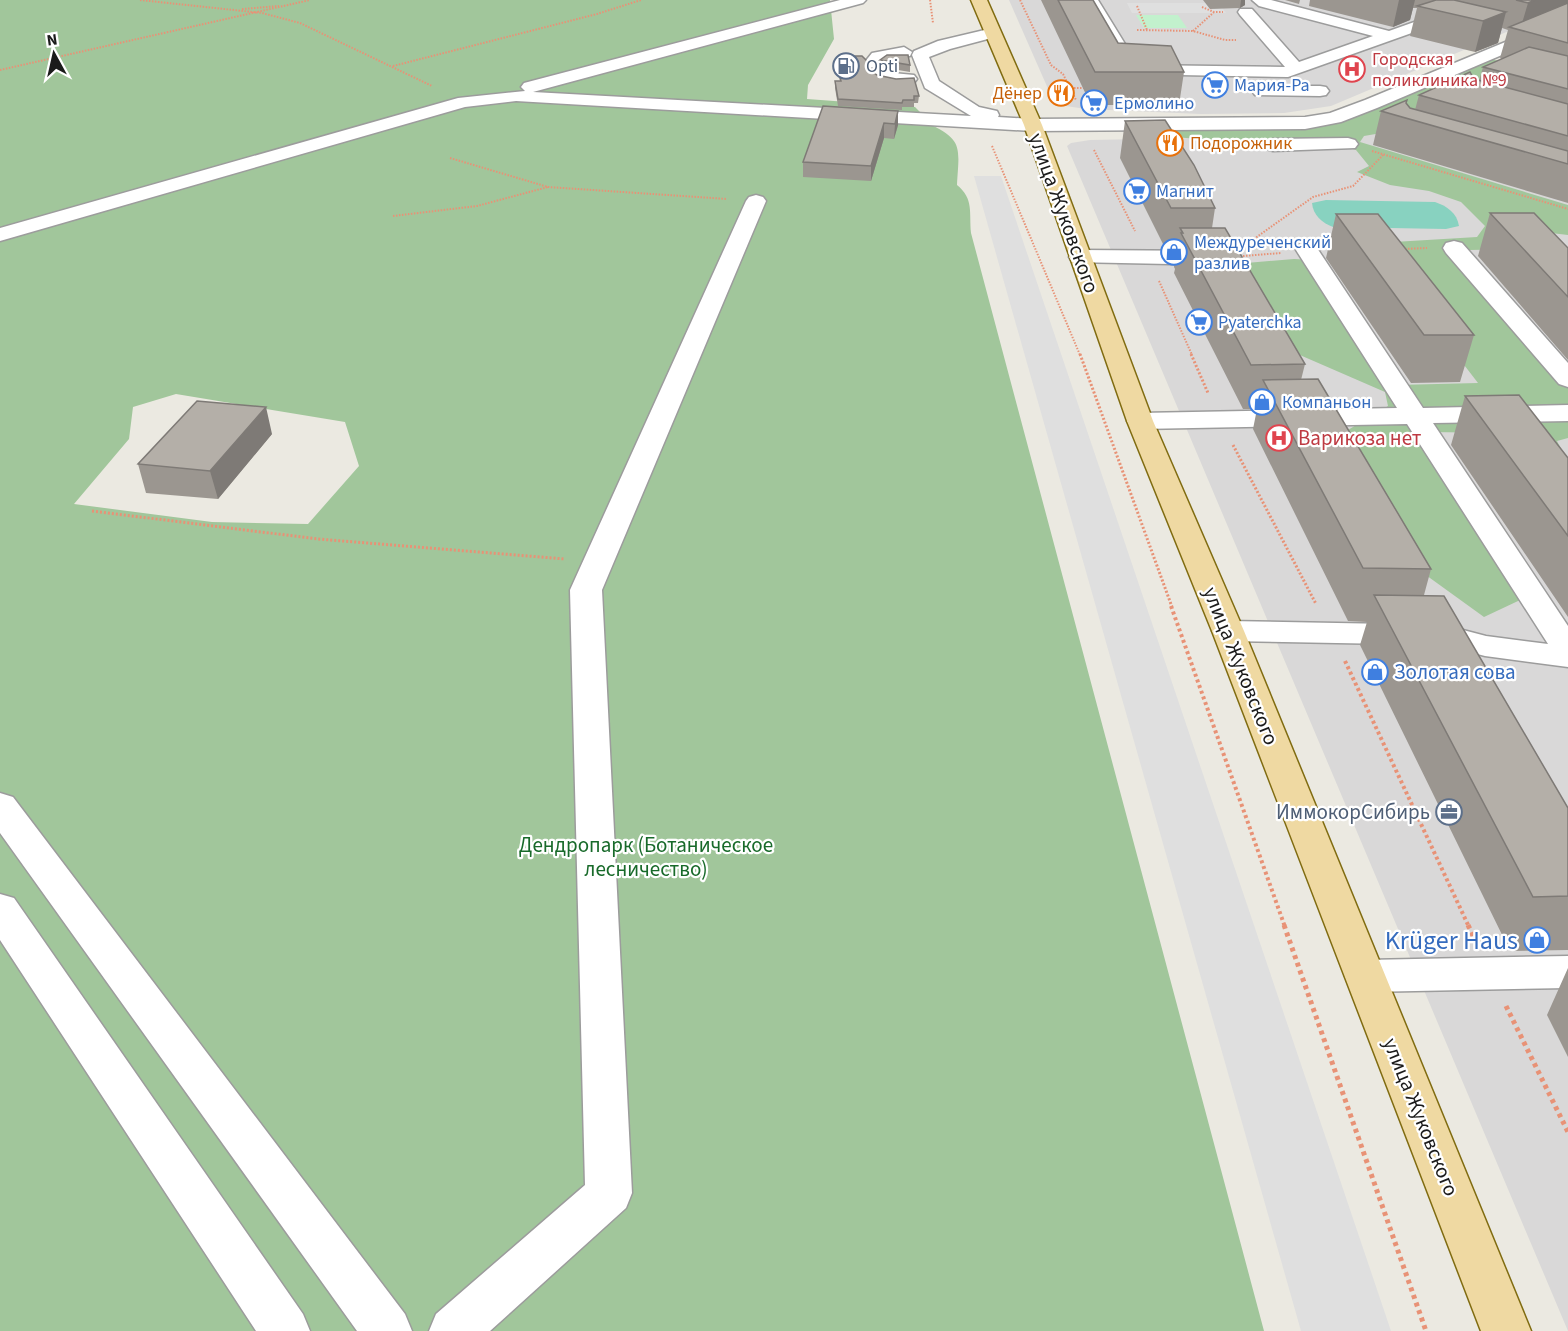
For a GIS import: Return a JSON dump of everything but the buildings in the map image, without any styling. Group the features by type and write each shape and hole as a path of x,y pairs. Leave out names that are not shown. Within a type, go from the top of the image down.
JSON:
{"main road":[{"name":"улица Жуковского","path":"979,0 1033,125 1140,421 1228,631 1506,1331"}],"street":[{"path":"516,96 527,88 858,0"},
{"path":"1090,0 1133,70 1292,71 1386,35 1491,0"},
{"path":"1260,0 1264,3 1386,35"},
{"path":"1246,12 1292,71 1320,91"},
{"path":"1411,14 1464,27"},
{"path":"0,235 464,102 516,96 1033,125 1305,123 1334,118 1371,104 1568,21"},
{"path":"931,84 920,55 933,49 993,33"},
{"path":"1495,34 1523,41"},
{"path":"933,49 903,67 890,78 875,68 878,57 903,67 973,111 1033,125"},
{"path":"1478,60 1508,68"},
{"path":"1240,91 1320,91 1371,104"},
{"path":"798,129 812,111"},
{"path":"1147,125 1167,152"},
{"path":"1255,145 1348,144"},
{"path":"454,1331 609,1193 586,590 756,201"},
{"path":"1213,229 1233,268"},
{"path":"1454,248 1568,379"},
{"path":"1307,250 1568,650"},
{"path":"1080,257 1233,268"},
{"path":"1300,388 1323,428"},
{"path":"1140,421 1323,428 1414,415 1568,413"},
{"path":"1426,604 1462,665"},
{"path":"1228,631 1444,635 1485,646 1568,657"},
{"path":"0,806 387,1331"},
{"path":"0,908 285,1331"},
{"path":"1366,976 1568,972"}],"path":[{"path":"140,0 261,13 300,23 464,102"},
{"path":"0,70 261,13 310,0"},
{"path":"393,66 597,14 641,0"},
{"path":"232,9 292,5"},
{"path":"1137,6 1147,30"},
{"path":"1193,31 1214,12"},
{"path":"1109,30 1193,31 1225,40 1270,41"},
{"path":"1071,88 1093,88"},
{"path":"1348,144 1568,209"},
{"path":"993,148 1079,352 1198,679 1426,1331"},
{"path":"1233,268 1314,197 1353,186 1384,154"},
{"path":"450,158 548,187 756,201"},
{"path":"393,216 477,206 548,187"},
{"path":"1397,249 1454,248"},
{"path":"1233,268 1307,250"},
{"path":"92,511 318,539 599,562"}],"shaded area":[{"path":"1009,0 1568,0 1568,6 1331,106 1284,113 1201,114 1086,109 1066,106 1053,100"},
{"path":"1127,3 1219,3 1226,13 1132,13"},
{"path":"1568,32 1568,1331 1067,146 1071,143 1090,140 1299,136 1344,132"},
{"path":"974,176 1001,176 1391,1331 1301,1331"},
{"path":"1326,200 1435,202 1451,211 1459,226 1446,229 1333,227 1319,218 1314,211 1312,203"}],"green space":[{"name":"Дендропарк (Ботаническое лесничество)","path":"0,0 830,0 834,39 808,85 807,99 915,107 926,118 927,123 948,135 957,146 957,185 968,201 971,233 1264,1331 0,1331","holes":["176,394 345,422 359,466 308,524 212,522 74,504 129,439 133,407"]},
{"path":"1136,15 1178,15 1187,28 1144,28"},
{"path":"1491,59 1568,78 1387,132 1364,136 1360,142 1568,205 1568,235 1551,233 1524,249 1469,250 1568,369 1568,438 1557,441 1565,457 1513,433 1426,432 1531,595 1484,617 1412,565 1338,436 1388,406 1385,392 1286,349 1235,264 1294,259 1313,260 1397,385 1478,383 1381,257 1377,243 1477,237 1485,226 1461,202 1429,191 1390,185 1357,172 1369,166 1356,150 1329,142 1255,143 1172,137 1164,130 1311,124"}],"place":[{"name":"Opti","path":"846,66"},
{"name":"Городская поликлиника №9","path":"1352,69"},
{"name":"Мария-Ра","path":"1215,85"},
{"name":"Дёнер","path":"1061,93"},
{"name":"Ермолино","path":"1094,103"},
{"name":"Подорожник","path":"1170,143"},
{"name":"Магнит","path":"1137,191"},
{"name":"Междуреченский разлив","path":"1174,252"},
{"name":"Pyaterchka","path":"1199,322"},
{"name":"Компаньон","path":"1262,402"},
{"name":"Варикоза нет","path":"1279,438"},
{"name":"Золотая сова","path":"1375,672"},
{"name":"ИммокорСибирь","path":"1449,812"},
{"name":"Krüger Haus","path":"1537,940"}]}
